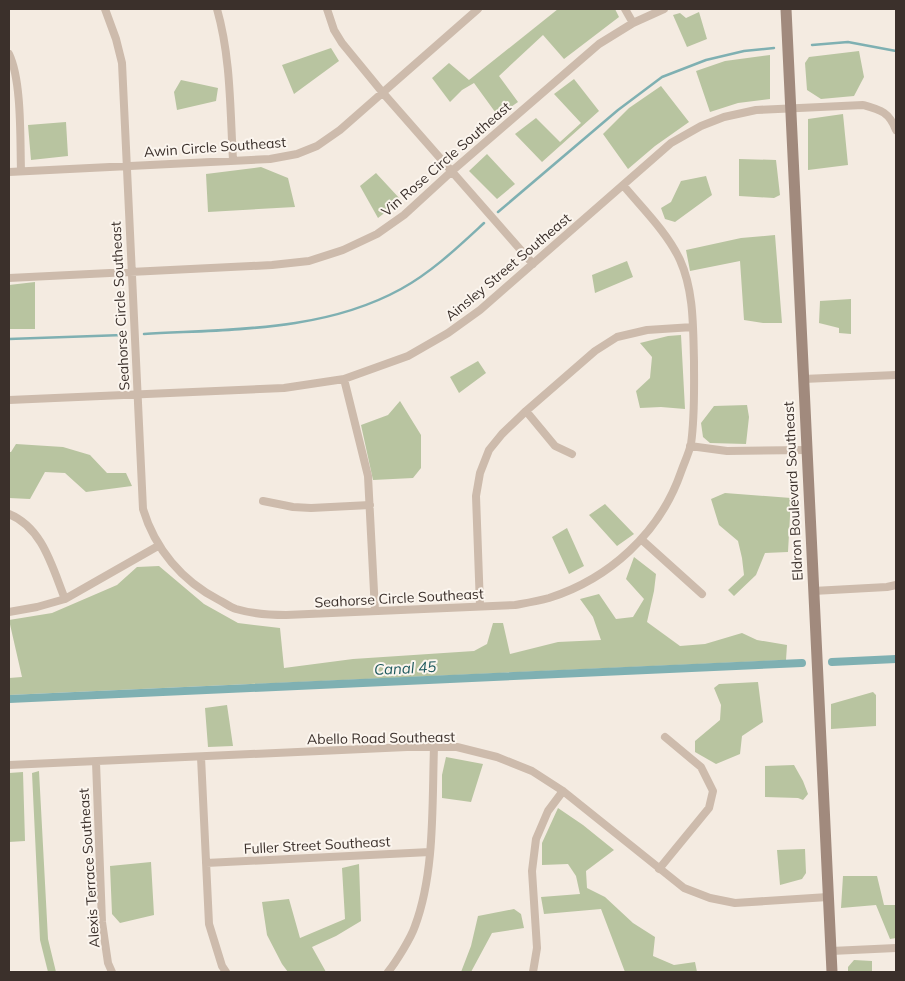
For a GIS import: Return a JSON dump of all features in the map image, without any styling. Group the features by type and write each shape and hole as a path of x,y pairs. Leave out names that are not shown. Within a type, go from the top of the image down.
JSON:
{"street":[{"path":"104,9 116,39 122,64 126,165"},
{"path":"217,9 223,28 227,58 233,160"},
{"path":"327,9 334,30 342,43 383,93 533,264"},
{"path":"465,9 471,15"},
{"name":"Awin Circle Southeast","path":"9,172 270,159 297,154 317,146 340,130 478,9"},
{"path":"625,9 633,23"},
{"name":"Vin Rose Circle Southeast","path":"9,278 272,265 309,261 343,250 377,234 404,215 599,44 633,23 664,9"},
{"name":"Eldron Boulevard Southeast","path":"786,9 832,972"},
{"path":"9,54 14,64 17,82 21,171"},
{"name":"Ainsley Street Southeast","path":"9,400 284,388 344,379 382,367 408,356 448,333 480,310 671,144 701,126 724,117 756,110 864,105 880,110 892,119 896,130"},
{"name":"Seahorse Circle Southeast","path":"126,165 142,508 158,546 182,574 201,591 235,609 260,615 515,605 548,598 575,588 599,575 642,540 660,516 670,498 690,446 695,415 693,327 687,283 680,259 662,232 623,185"},
{"path":"480,606 476,496 480,473 489,450 502,434 526,411 595,350 618,337 647,330 693,327"},
{"path":"803,380 896,376"},
{"path":"344,379 368,476 375,611"},
{"path":"526,411 555,446 572,454"},
{"path":"690,446 727,451 807,450"},
{"path":"263,501 293,507 311,508 370,505"},
{"path":"9,514 18,518 33,530 44,548 65,599"},
{"path":"642,540 702,594"},
{"path":"9,612 37,608 65,599 158,546"},
{"path":"813,591 896,586"},
{"path":"659,869 709,808 712,791 702,767 666,737"},
{"name":"Abello Road Southeast","path":"9,765 407,747 457,747 497,757 532,771 563,791 684,888 710,898 735,903 828,897"},
{"path":"388,972 415,927 427,884 434,747"},
{"path":"201,757 209,924 222,966 226,972"},
{"name":"Alexis Terrace Southeast","path":"96,762 102,922 108,963 112,972"},
{"path":"533,972 537,948 532,871 536,839 548,810 563,791"},
{"name":"Fuller Street Southeast","path":"206,862 430,852"},
{"path":"831,952 896,948"}],"green space":[{"path":"558,9 615,9 619,17 564,59 543,35 499,76 518,102 498,116 474,83 462,90 450,102 432,78 449,63 469,80"},
{"path":"699,12 707,39 687,47 673,15 680,13 686,18"},
{"path":"331,48 339,61 294,94 282,65"},
{"path":"859,51 864,77 854,96 821,99 807,90 805,63 809,57"},
{"path":"770,55 770,99 738,103 710,112 696,71 725,61"},
{"path":"574,79 599,111 542,162 515,134 536,118 560,142 581,123 554,94"},
{"path":"181,80 218,88 216,101 177,110 174,92"},
{"path":"661,86 689,122 655,146 628,169 603,134 629,108"},
{"path":"843,114 848,165 808,170 808,119"},
{"path":"66,122 68,156 31,160 28,125"},
{"path":"487,154 515,184 497,199 469,171"},
{"path":"739,159 776,160 780,195 774,198 739,196"},
{"path":"261,167 288,178 295,207 208,212 206,174"},
{"path":"376,173 401,200 378,218 360,186"},
{"path":"706,176 712,195 675,222 665,219 661,208 671,202 681,181"},
{"path":"775,235 782,323 744,320 740,261 690,271 686,250 741,238"},
{"path":"627,261 633,277 595,293 592,275"},
{"path":"35,282 35,329 9,329 9,285"},
{"path":"851,299 851,334 839,333 839,328 819,323 820,301"},
{"path":"681,335 685,409 640,408 636,391 650,378 652,357 640,343 668,336"},
{"path":"478,361 486,373 459,393 450,377"},
{"path":"400,401 421,435 421,468 413,478 373,480 361,425 388,415"},
{"path":"747,405 749,417 746,444 710,443 703,437 701,423 714,406"},
{"path":"16,444 63,447 90,455 107,473 126,473 132,486 86,492 65,473 45,472 30,499 9,498 9,452 11,452"},
{"path":"725,493 791,498 788,552 765,553 756,575 734,596 728,590 744,575 738,541 719,525 711,499"},
{"path":"605,504 634,534 617,546 589,515"},
{"path":"567,528 584,566 569,574 552,537"},
{"path":"634,557 656,574 647,622 680,646 705,644 742,633 757,640 787,645 786,660 9,695 9,678 22,677 9,620 52,613 117,585 137,567 159,566 204,604 238,623 280,628 284,668 353,659 474,651 487,644 493,623 503,623 510,654 558,642 601,640 593,617 580,599 599,594 616,619 633,617 644,599 626,579"},
{"path":"758,682 763,722 742,736 740,754 716,764 695,752 695,741 720,720 721,705 714,688 719,684"},
{"path":"873,692 876,695 876,726 831,729 831,704"},
{"path":"227,705 233,746 208,747 205,708"},
{"path":"446,757 483,764 471,802 442,798 442,775"},
{"path":"794,765 808,794 803,800 798,798 765,797 765,766"},
{"path":"39,771 48,939 56,972 48,972 40,940 32,773"},
{"path":"23,772 25,841 9,842 9,773"},
{"path":"558,808 614,850 586,871 587,888 605,897 633,923 655,937 653,956 674,965 695,962 697,972 625,972 601,909 544,914 541,897 580,894 576,876 568,864 542,865 542,843"},
{"path":"805,849 806,873 802,879 780,885 777,850"},
{"path":"151,862 154,915 120,923 112,914 110,866"},
{"path":"359,864 361,921 336,936 312,947 326,972 288,972 267,935 262,902 289,899 300,938 345,919 342,868"},
{"path":"843,876 877,876 884,905 896,905 896,938 890,939 876,905 841,908"},
{"path":"514,909 521,914 524,928 492,933 471,972 461,972 471,946 478,916"},
{"path":"854,960 872,961 872,972 848,972 848,967"}],"waterway":[{"path":"812,45 848,42 896,51"},
{"path":"498,212 618,110 662,77 706,60 744,51 774,48"},
{"path":"144,334 276,326 308,321 371,303 401,289 423,275 484,223"},
{"path":"9,339 123,335"},
{"name":"Canal 45","path":"832,662 896,659"},
{"name":"Canal 45","path":"9,699 802,663"}]}
